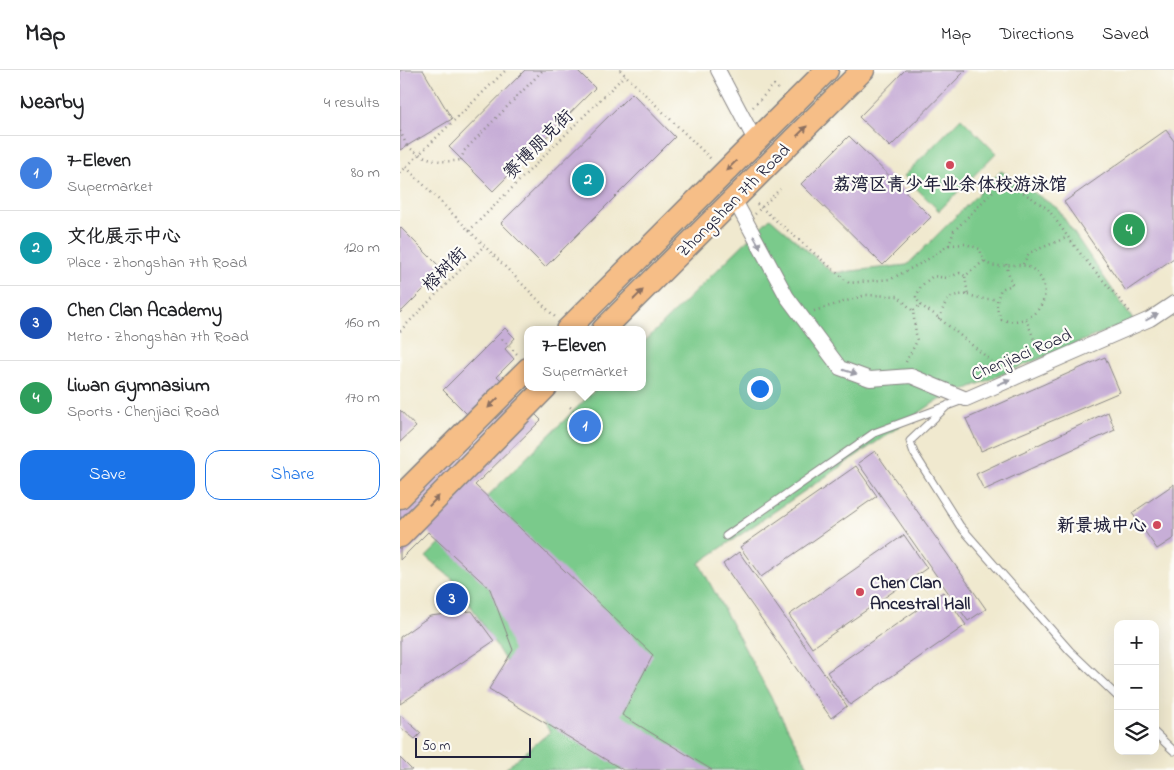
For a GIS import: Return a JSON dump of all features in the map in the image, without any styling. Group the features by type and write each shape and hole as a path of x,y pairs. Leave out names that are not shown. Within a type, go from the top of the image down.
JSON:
{"main road":[{"name":"Zhongshan 7th Road","path":"562,325 756,142 827,70"},
{"name":"Zhongshan 7th Road","path":"607,326 863,70"},
{"path":"400,496 524,363"},
{"path":"400,536 542,391"}],"street":[{"path":"718,70 756,142"},
{"name":"Chenjiaci Road","path":"734,199 787,297 840,368 870,378 912,376 966,399 1150,319 1174,303"}],"lane":[{"path":"726,536 874,434 966,399"},
{"path":"948,405 910,441 914,452 960,526 1070,651 1114,693"},
{"path":"1159,737 1174,751"}],"path":[{"path":"400,173 506,70"},
{"path":"400,131 407,146 419,155 428,159 445,161 462,160 464,152 544,70"},
{"path":"620,70 716,164"},
{"name":"赛博朋克街","path":"469,231 625,75"},
{"path":"748,111 774,85"},
{"path":"406,167 562,325"},
{"path":"949,245 954,231 1004,180 1048,210 1083,257 1140,323"},
{"path":"755,214 780,189"},
{"path":"757,204 849,283 891,279 925,261 949,245 966,244 980,249 984,261 994,266 1006,264 1023,264 1035,271 1043,283 1046,296 1039,309 1026,319 1013,322 1002,320 996,311 997,299 1001,289 1012,285 1006,264"},
{"path":"1023,264 1029,253 1068,237"},
{"name":"榕树街","path":"400,331 484,246"},
{"path":"965,276 984,261"},
{"path":"965,276 960,273 947,278 933,276 921,286 916,297 920,304 1013,378"},
{"path":"965,276 968,294"},
{"path":"939,319 946,302 950,297 957,294 968,294 984,299 997,299"},
{"path":"800,315 866,295 898,296 912,311 917,341 897,377"},
{"path":"912,311 920,304"},
{"path":"1026,319 1044,365"},
{"path":"502,339 524,363"},
{"path":"570,406 581,417"}],"green space":[{"name":"荔湾区青少年业余体校游泳馆","path":"961,118 996,153 939,211 904,176"},
{"path":"1001,171 1057,208 1133,320 935,402 699,563 810,770 504,770 550,732 456,582 426,557 594,391 646,391 646,340 770,218 833,273 907,265"}],"building":[{"path":"400,70 423,70 452,119 400,150"},
{"path":"525,70 577,70 595,88 493,191 449,147"},
{"path":"905,70 966,70 890,147 859,117"},
{"path":"632,93 675,137 545,267 501,223"},
{"path":"1166,130 1174,141 1174,258 1126,291 1064,202"},
{"path":"849,136 931,217 883,265 801,184"},
{"path":"400,227 443,270 400,313"},
{"path":"505,328 515,338 505,349 514,359 497,376 541,420 475,485 653,655 622,715 712,770 623,770 489,689 513,650 490,589 428,532 400,560 400,504 479,426 443,390"},
{"path":"1105,357 1120,392 981,451 966,419"},
{"path":"400,410 416,427 400,442"},
{"path":"1108,412 1115,430 984,490 976,474"},
{"path":"875,451 986,609 968,621 858,463"},
{"path":"856,466 877,496 761,577 740,547"},
{"name":"新景城中心","path":"1174,484 1174,538 1157,549 1132,513"},
{"path":"904,535 927,568 812,648 789,615"},
{"path":"739,552 847,706 831,718 723,564"},
{"path":"943,592 966,625 850,705 827,672"},
{"path":"472,611 494,641 400,704 400,637 430,616"},
{"path":"400,715 421,733 415,739 400,727"},
{"path":"400,758 412,770 400,770"}],"place":[{"name":"荔湾区青少年业余体校游泳馆","path":"950,165"},
{"name":"文化展示中心","path":"588,180"},
{"name":"Liwan Gymnasium","path":"1129,230"},
{"name":"7-Eleven","path":"585,426"},
{"name":"新景城中心","path":"1157,525"},
{"name":"Chen Clan Ancestral Hall","path":"860,592"},
{"name":"Chen Clan Academy","path":"452,599"}]}
